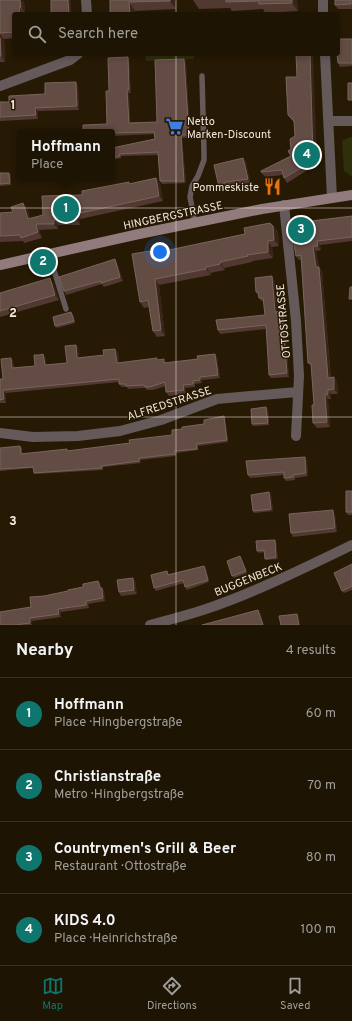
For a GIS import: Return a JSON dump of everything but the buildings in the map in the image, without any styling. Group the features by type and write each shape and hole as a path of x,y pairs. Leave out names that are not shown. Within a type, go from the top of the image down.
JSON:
{"street":[{"path":"86,0 87,12"},
{"path":"323,0 323,12"},
{"path":"0,86 70,60 75,56"},
{"path":"325,56 332,198"},
{"path":"329,122 352,121"},
{"name":"HINGBERGSTRASSE","path":"0,264 284,205 352,196"},
{"name":"OTTOSTRASSE","path":"284,205 296,321 299,376 296,436"},
{"name":"ALFREDSTRASSE","path":"0,433 33,437 78,436 120,431 161,420 217,399 297,392"},
{"name":"BUGGENBECK","path":"150,625 206,609 240,596 352,545"}],"lane":[{"path":"195,223 190,197 192,186 198,176 204,160 202,76"},
{"path":"49,254 66,309"}],"shaded area":[{"path":"145,56 194,56 194,59 146,61"},
{"path":"352,137 352,176 344,171 342,141"}],"place":[{"name":"Netto Marken-Discount","path":"174,127"},
{"name":"KIDS 4.0","path":"307,155"},
{"name":"Pommeskiste","path":"272,187"},
{"name":"Hoffmann","path":"66,209"},
{"name":"Countrymen's Grill & Beer","path":"301,230"},
{"name":"Christianstraße","path":"43,262"}]}
